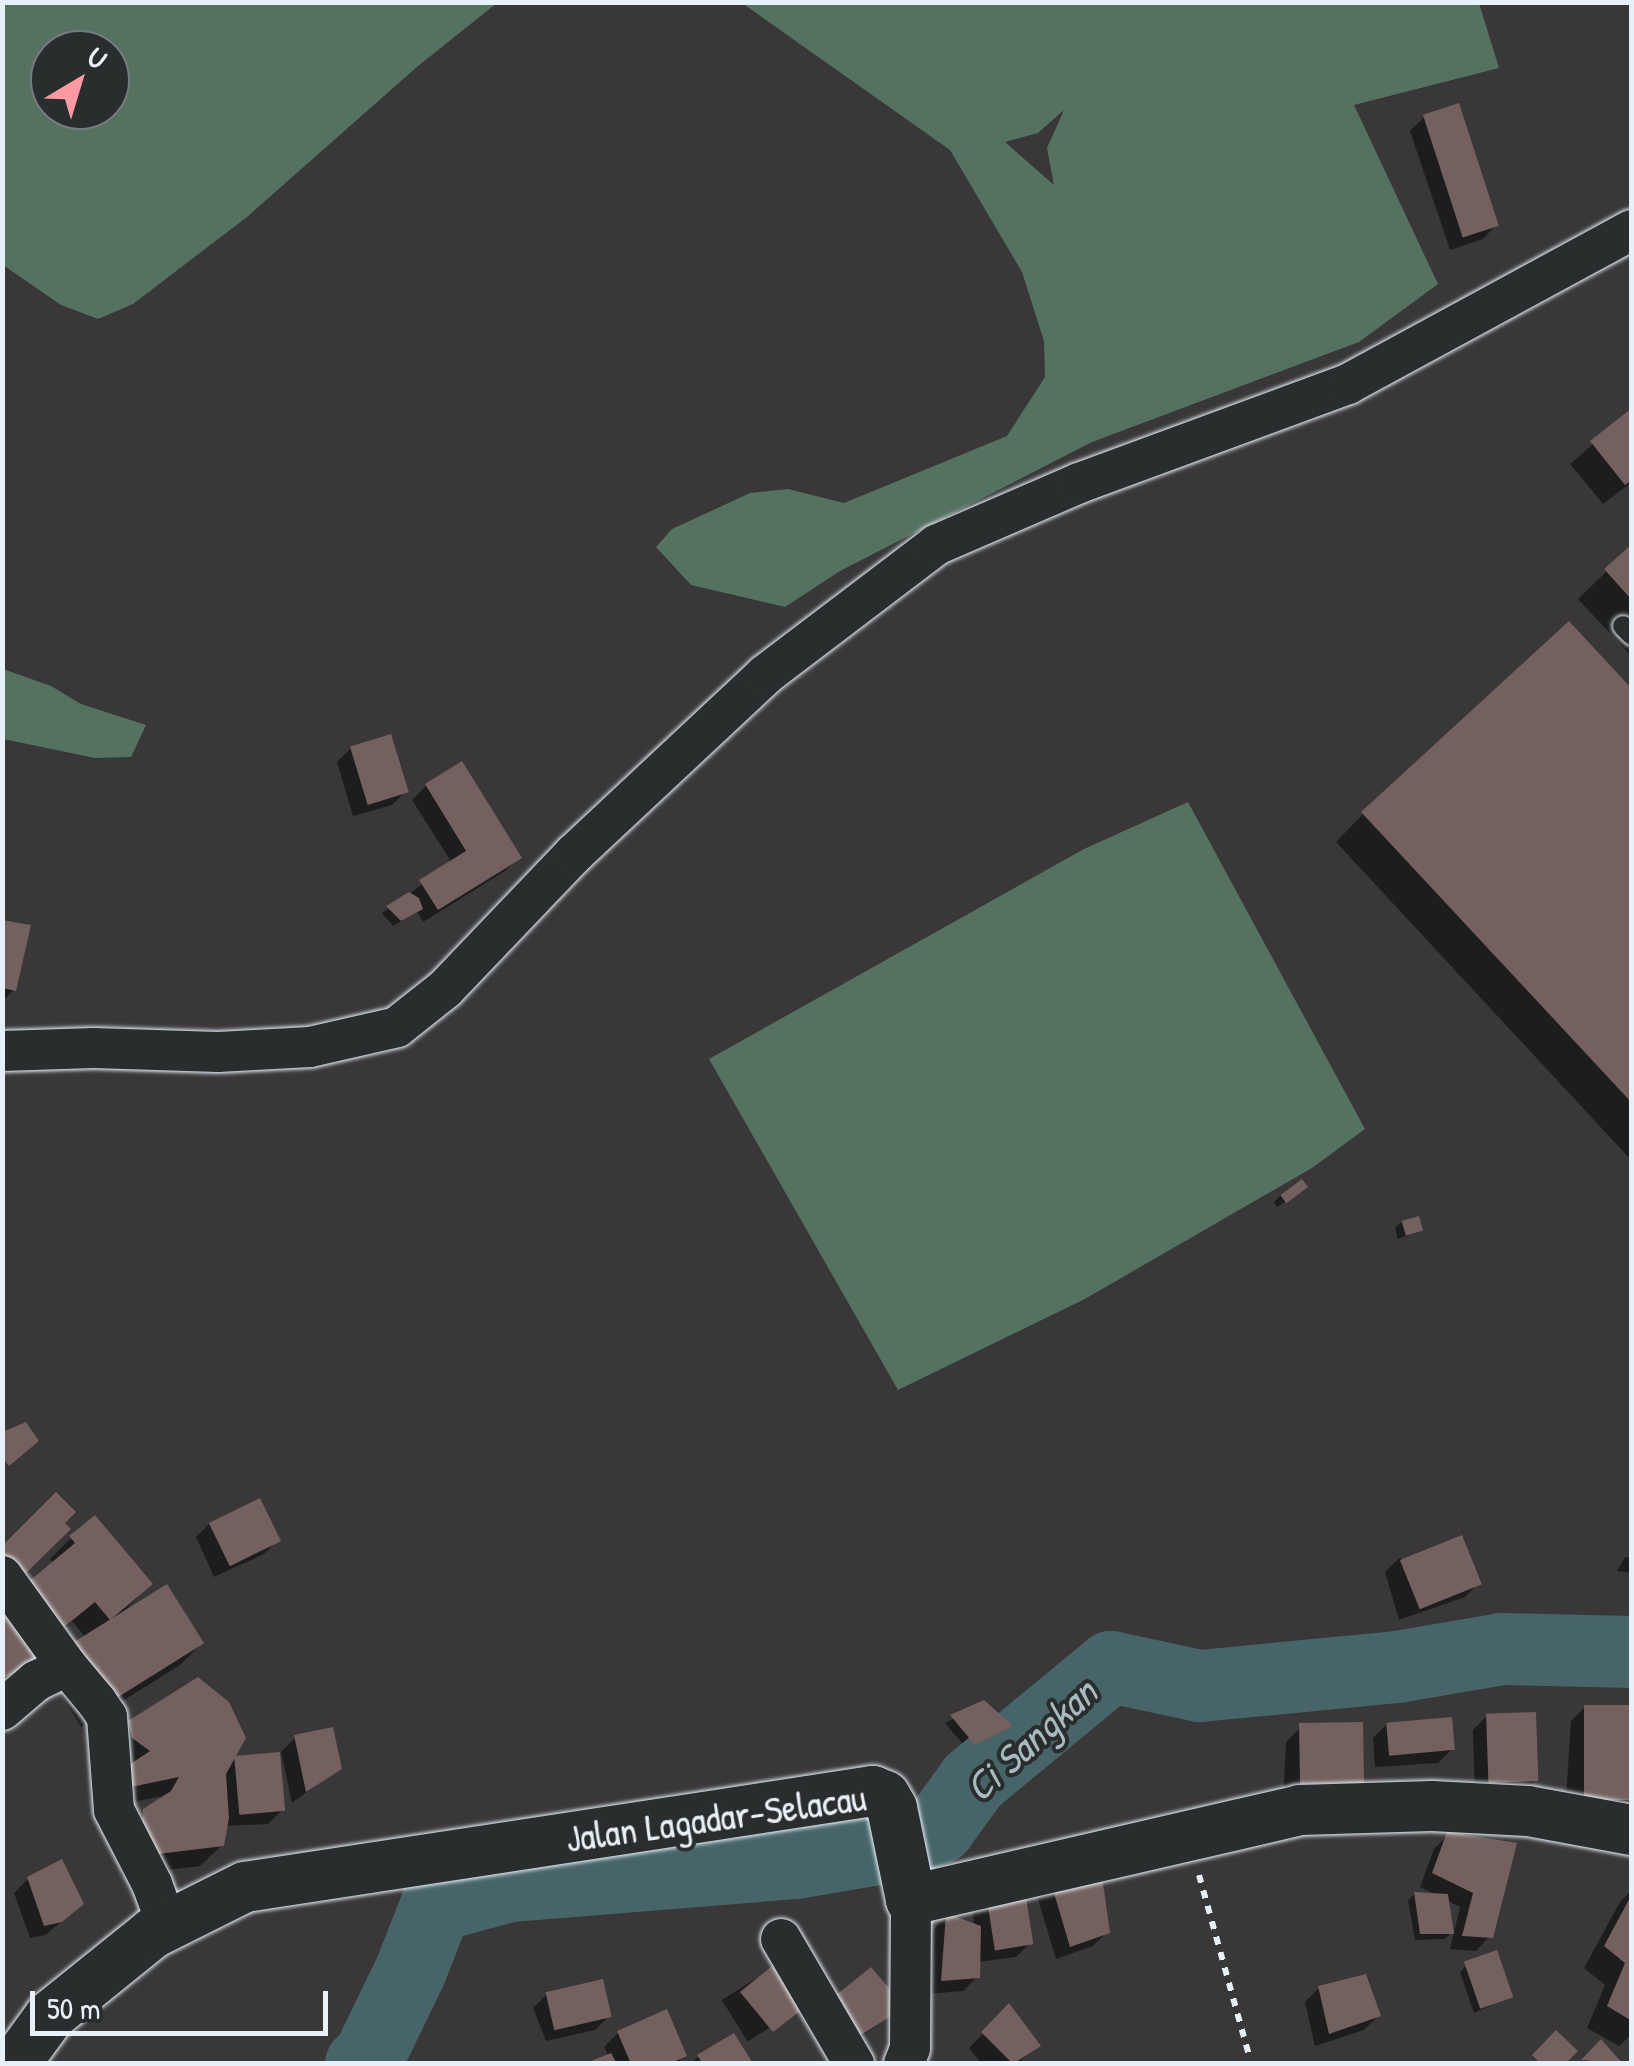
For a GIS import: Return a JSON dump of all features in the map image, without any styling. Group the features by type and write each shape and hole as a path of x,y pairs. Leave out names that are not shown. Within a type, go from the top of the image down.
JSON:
{"street":[{"path":"2,1052 94,1048 218,1052 310,1047 397,1027 444,989 574,854 765,676 936,545 1079,483 1348,384 1632,230"},
{"path":"2,1576 108,1716 114,1810 160,1906"},
{"path":"2,1710 36,1682 67,1666"},
{"name":"Jalan Lagadar-Selacau","path":"14,2064 50,2016 160,1906 271,1882 872,1791 889,1800 910,1894"},
{"path":"904,2064 910,2032 910,1894 1300,1810 1366,1806 1528,1811 1632,1830"},
{"path":"781,1939 854,2064"}],"path":[{"path":"1188,1835 1250,2059"}],"green space":[{"path":"3,2 497,3 418,66 247,217 133,304 98,319 61,305 3,265"},
{"path":"742,3 1479,3 1499,68 1354,105 1438,284 1359,342 1092,442 840,571 785,607 691,585 656,547 672,529 750,493 788,489 844,503 1007,436 1045,377 1044,341 1022,272 950,150","holes":["1064,110 1047,148 1054,185 1005,142 1038,133"]},
{"path":"3,669 51,686 81,704 146,725 131,757 95,758 3,739"},
{"path":"1188,802 1365,1129 1312,1168 1083,1300 898,1390 709,1059 1084,849"}],"building":[{"path":"1459,103 1499,226 1463,237 1423,115"},
{"path":"1632,408 1632,480 1625,485 1590,441"},
{"path":"1632,544 1632,600 1604,569"},
{"path":"1569,621 1632,689 1632,1103 1361,812"},
{"path":"391,734 409,792 368,805 350,747"},
{"path":"462,761 522,858 438,910 419,880 466,851 425,784"},
{"path":"409,892 419,898 423,909 401,921 386,906"},
{"path":"2,920 31,925 16,991 2,988"},
{"path":"1302,1179 1308,1187 1286,1203 1280,1195"},
{"path":"1419,1216 1423,1230 1406,1235 1402,1221"},
{"path":"26,1422 39,1441 9,1466 2,1457 2,1432"},
{"path":"56,1492 76,1512 65,1523 71,1529 22,1577 2,1558 2,1546"},
{"path":"260,1498 281,1541 230,1566 209,1523"},
{"path":"95,1515 153,1584 110,1620 95,1602 64,1627 27,1583 75,1543 69,1536"},
{"path":"1462,1535 1482,1584 1420,1609 1400,1560"},
{"path":"167,1584 204,1643 102,1707 65,1648"},
{"path":"2,1602 41,1660 2,1679"},
{"path":"198,1677 229,1702 246,1738 226,1774 229,1818 224,1846 141,1856 143,1809 171,1791 179,1777 131,1787 123,1769 150,1751 132,1738 128,1721"},
{"path":"984,1700 1013,1726 975,1745 950,1715"},
{"path":"1584,1705 1632,1705 1632,1800 1584,1800"},
{"path":"1536,1712 1538,1781 1488,1783 1486,1714"},
{"path":"1452,1717 1455,1750 1389,1756 1386,1723"},
{"path":"1363,1722 1364,1783 1300,1784 1299,1723"},
{"path":"333,1727 342,1769 306,1792 294,1735"},
{"path":"280,1752 285,1811 239,1815 234,1756"},
{"path":"1447,1832 1517,1843 1493,1938 1462,1936 1473,1893 1432,1873"},
{"path":"62,1859 84,1904 62,1922 44,1926 27,1877"},
{"path":"1101,1869 1110,1933 1070,1947 1051,1883"},
{"path":"1025,1891 1033,1944 995,1950 986,1897"},
{"path":"1414,1892 1448,1894 1454,1934 1420,1934"},
{"path":"1632,1894 1632,2021 1607,2006 1625,1963 1604,1946"},
{"path":"946,1913 981,1926 980,1978 941,1981"},
{"path":"1497,1950 1513,1997 1480,2009 1464,1961"},
{"path":"777,1962 805,2007 773,2032 740,1992"},
{"path":"871,1967 905,2007 858,2037 835,1996"},
{"path":"1366,1974 1381,2016 1329,2034 1318,1986"},
{"path":"603,1979 612,2017 554,2030 546,1992"},
{"path":"1009,2003 1041,2046 1013,2064 981,2032"},
{"path":"667,2009 687,2056 669,2064 631,2064 617,2031"},
{"path":"1556,2030 1578,2051 1565,2064 1541,2064 1532,2055"},
{"path":"734,2033 752,2062 703,2064 697,2055"},
{"path":"1601,2039 1623,2064 1581,2060"},
{"path":"611,2053 617,2064 586,2064 586,2063"}],"waterway":[{"name":"Ci Sangkan","path":"361,2064 367,2061 411,1970 436,1906 510,1886 796,1863 884,1848 939,1828 973,1781 1111,1667 1200,1686 1397,1667 1502,1649 1632,1652"}]}
